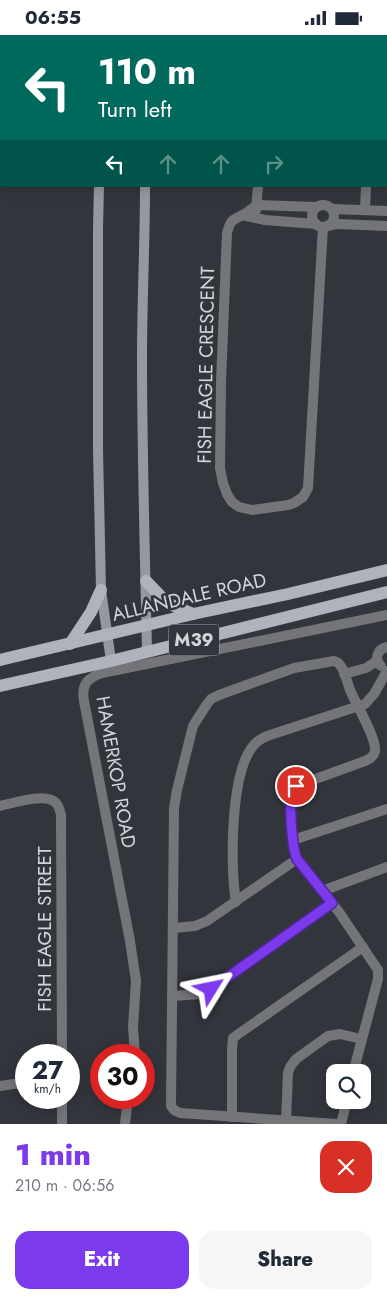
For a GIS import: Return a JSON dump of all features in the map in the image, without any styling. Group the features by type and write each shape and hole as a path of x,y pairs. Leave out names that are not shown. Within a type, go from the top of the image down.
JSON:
{"main road":[{"name":"ALLANDALE ROAD","path":"0,660 387,570"},
{"path":"146,581 167,603 193,614"},
{"path":"70,644 91,612 101,590"},
{"name":"M39","path":"0,687 387,592"}],"street":[{"path":"99,187 98,449 101,590 111,661"},
{"path":"145,187 142,313 142,449 147,652"},
{"path":"256,219 258,187"},
{"path":"365,210 366,187"},
{"path":"257,205 316,207 326,205 332,209 387,211"},
{"name":"FISH EAGLE CRESCENT","path":"257,205 232,220 227,233 221,381 220,467 227,494 232,502 245,510 288,505 303,497 308,488 322,226"},
{"path":"316,207 312,214 313,221 322,226"},
{"path":"322,226 333,221 334,213 332,209"},
{"path":"242,215 256,219 322,226 387,227"},
{"name":"HAMERKOP ROAD","path":"134,1044 133,1027 136,981 82,693 86,683 97,675 108,672 387,615"},
{"path":"236,902 233,888 235,802 238,783 248,752 254,744 270,735 365,704 370,700 387,670 381,667 376,658 381,649 387,647"},
{"path":"337,1124 180,1113 172,1108 175,799 195,721 211,699 294,668 334,661 340,664 359,707 374,742 374,754 370,759 296,786 292,793 293,840 297,859 332,903 363,947 379,974 355,1064"},
{"path":"344,674 366,669 377,661"},
{"name":"FISH EAGLE STREET","path":"0,806 38,798 48,799 57,804 60,809 62,820 62,1044"},
{"path":"293,840 387,809"},
{"path":"174,928 203,924 297,859"},
{"path":"322,891 387,867"},
{"path":"172,996 201,994 211,989 332,903"},
{"path":"232,1117 233,1039 295,993 363,947"},
{"path":"286,1121 288,1073 296,1059 328,1036 340,1034 361,1039"},
{"path":"0,1086 15,1083"},
{"path":"62,1109 62,1124"},
{"path":"125,1124 127,1109"},
{"path":"341,1124 345,1109"}],"route":[{"path":"211,989 332,903 295,855 291,807 292,793 296,786"}]}
